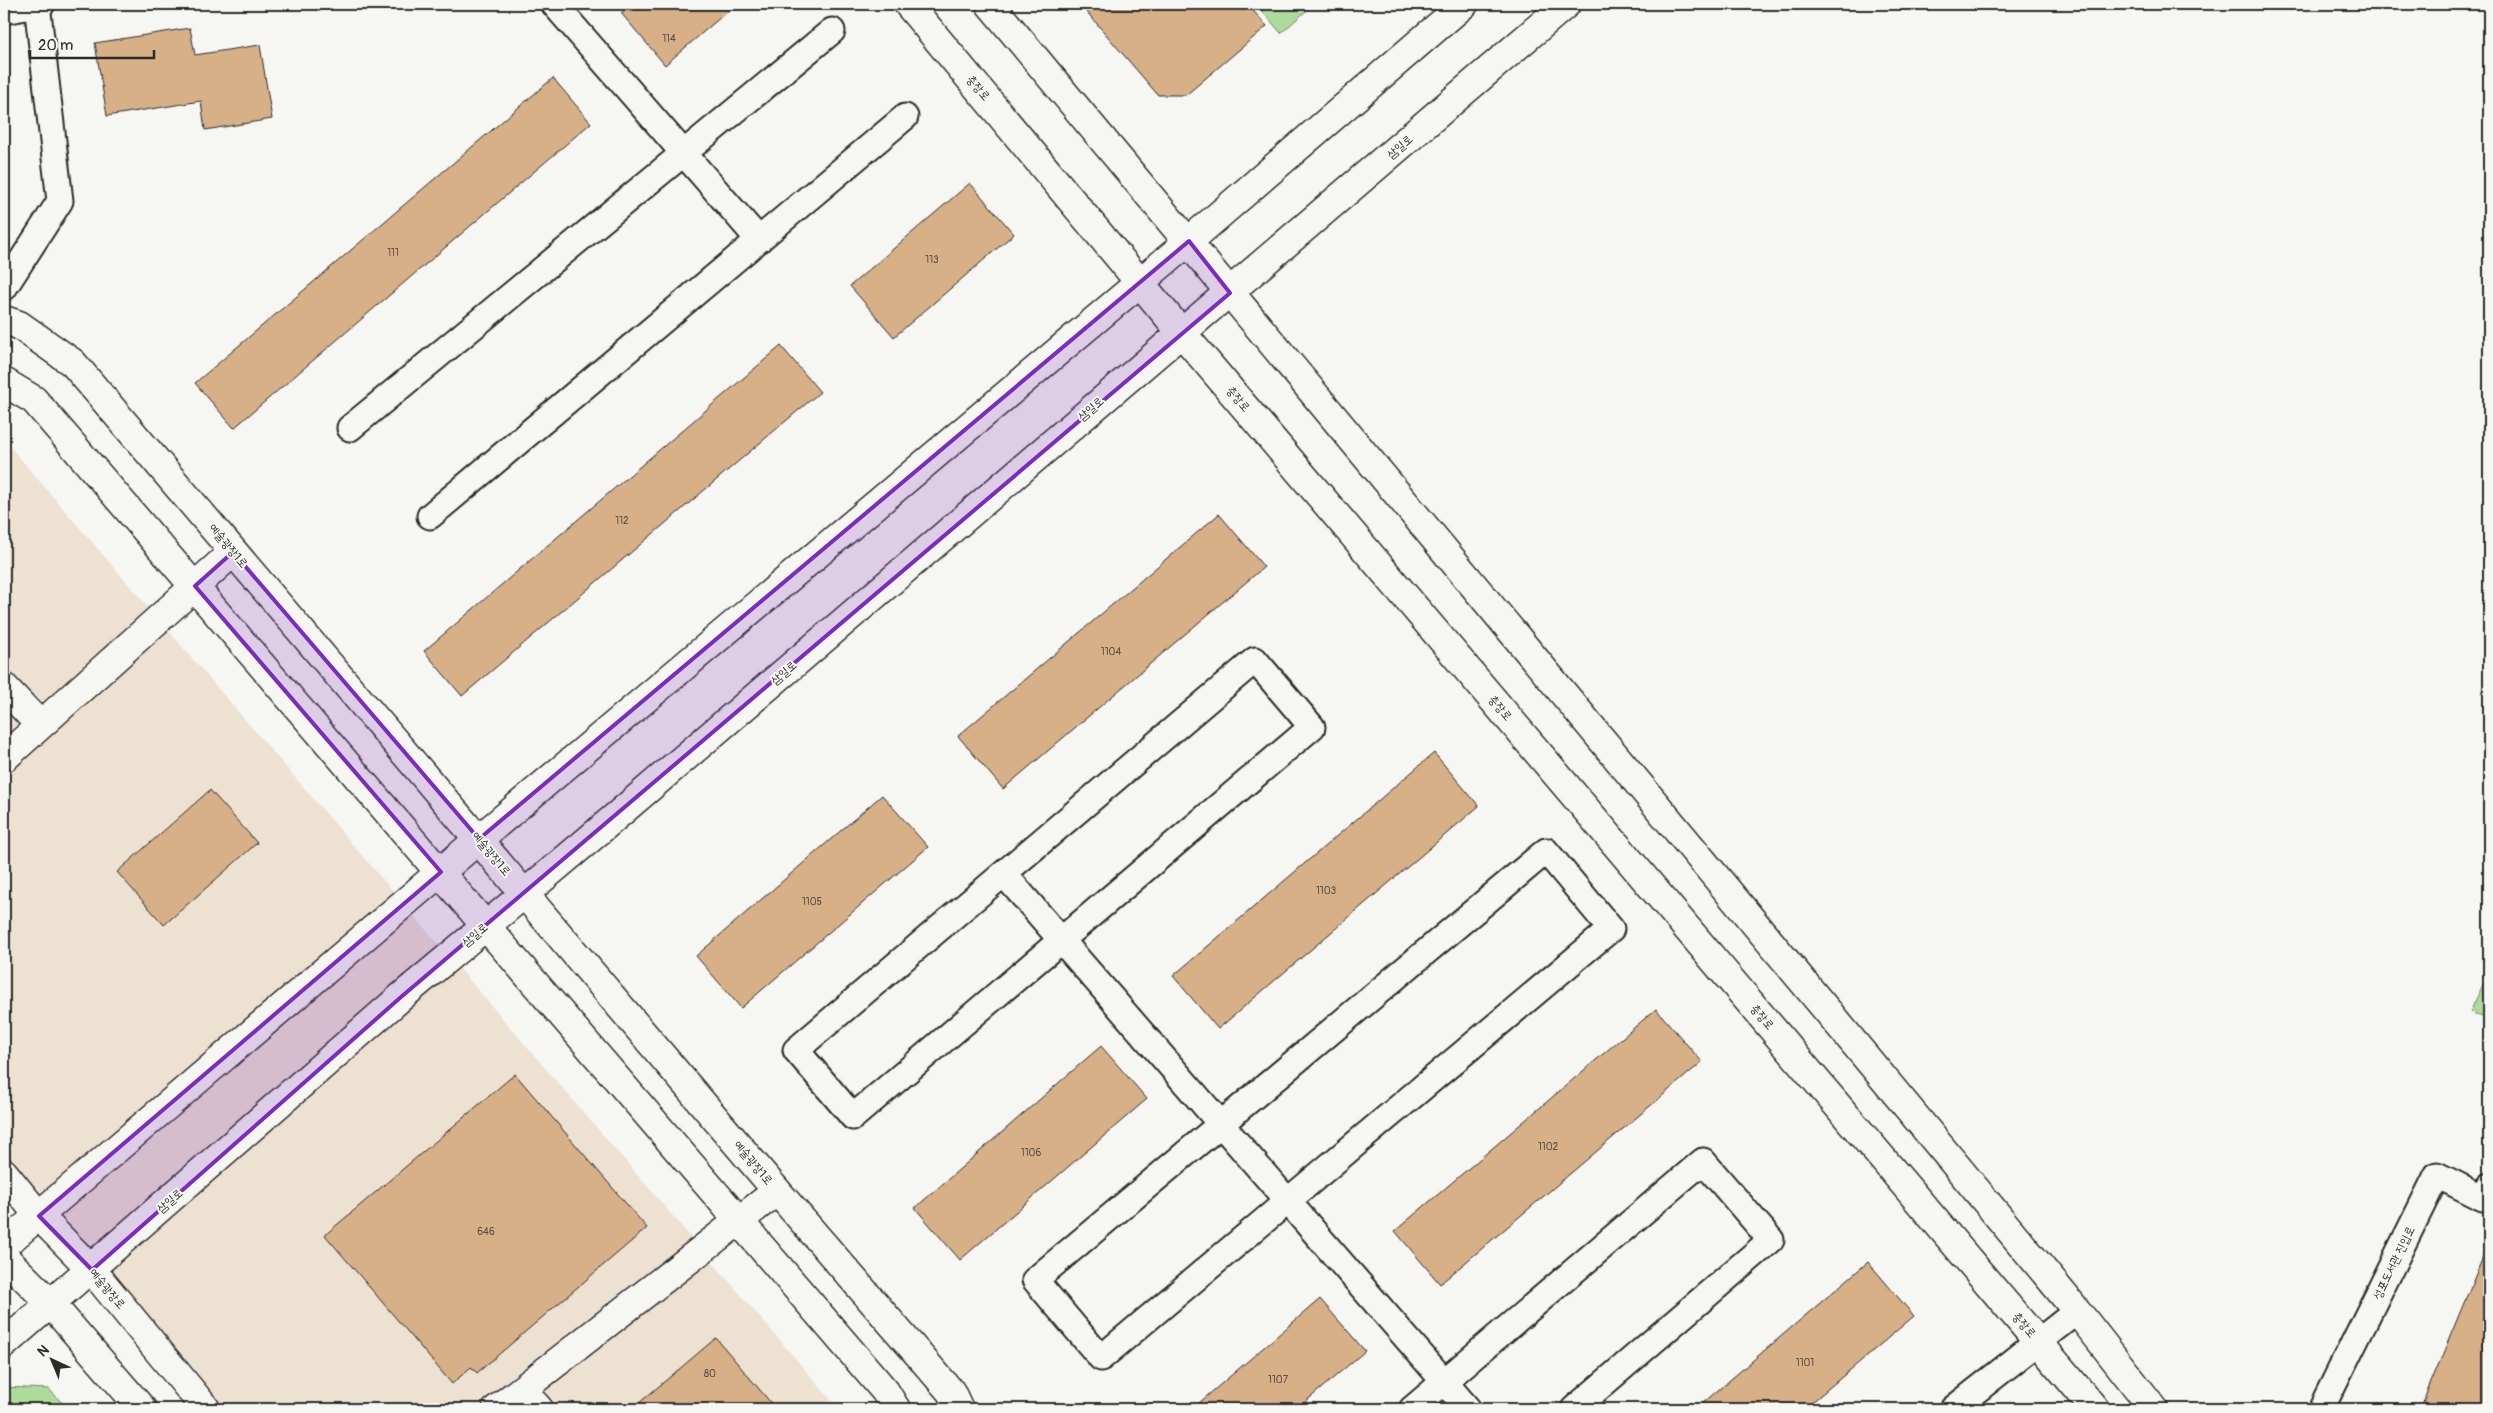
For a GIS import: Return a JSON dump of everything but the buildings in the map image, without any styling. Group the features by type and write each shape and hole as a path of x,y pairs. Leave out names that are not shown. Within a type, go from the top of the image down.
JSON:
{"street":[{"name":"충장로","path":"908,4 1181,332 2095,1409"},
{"path":"990,4 2077,1311 2154,1409"},
{"path":"4,1245 478,839 1189,241 1464,4"},
{"name":"삼일로","path":"4,1344 92,1270 401,997 525,894 1566,4"},
{"name":"예술광장1로","path":"4,320 19,325 73,363 777,1192 951,1392 959,1409"},
{"path":"4,382 34,400 740,1220 885,1391 896,1409"},
{"path":"4,758 233,552"},
{"path":"4,687 40,725"},
{"name":"예술광장로","path":"4,1173 39,1216 92,1270 206,1409"},
{"path":"497,1409 531,1399 740,1220 777,1192"},
{"path":"4,1257 51,1304 142,1409"}],"lane":[{"path":"4,11 38,4 60,201 4,288"},
{"path":"554,4 759,240"},
{"path":"350,428 832,31"},
{"path":"430,516 906,117"},
{"path":"1255,660 1312,727 1062,940 853,1117 796,1050 1255,660"},
{"path":"1546,851 1611,928 1101,1358 1035,1280 1220,1123 1546,851"},
{"path":"1004,874 1468,1409"},
{"path":"1412,1409 1703,1161 1772,1240 1574,1409"},
{"name":"성포도서관 진입로","path":"2321,1409 2437,1175 2483,1198 2489,1186"},
{"path":"1953,1409 2077,1311"}],"highlighted area":[{"path":"1189,241 1230,293 401,997 92,1270 39,1216 441,872 195,586 233,552 479,839"}],"shaded area":[{"path":"4,440 839,1409 212,1409 4,1160"}],"green space":[{"path":"1256,4 1314,4 1281,33"},
{"path":"2489,972 2489,1020 2470,1012"},
{"path":"4,1387 49,1389 68,1409 4,1409"}]}
